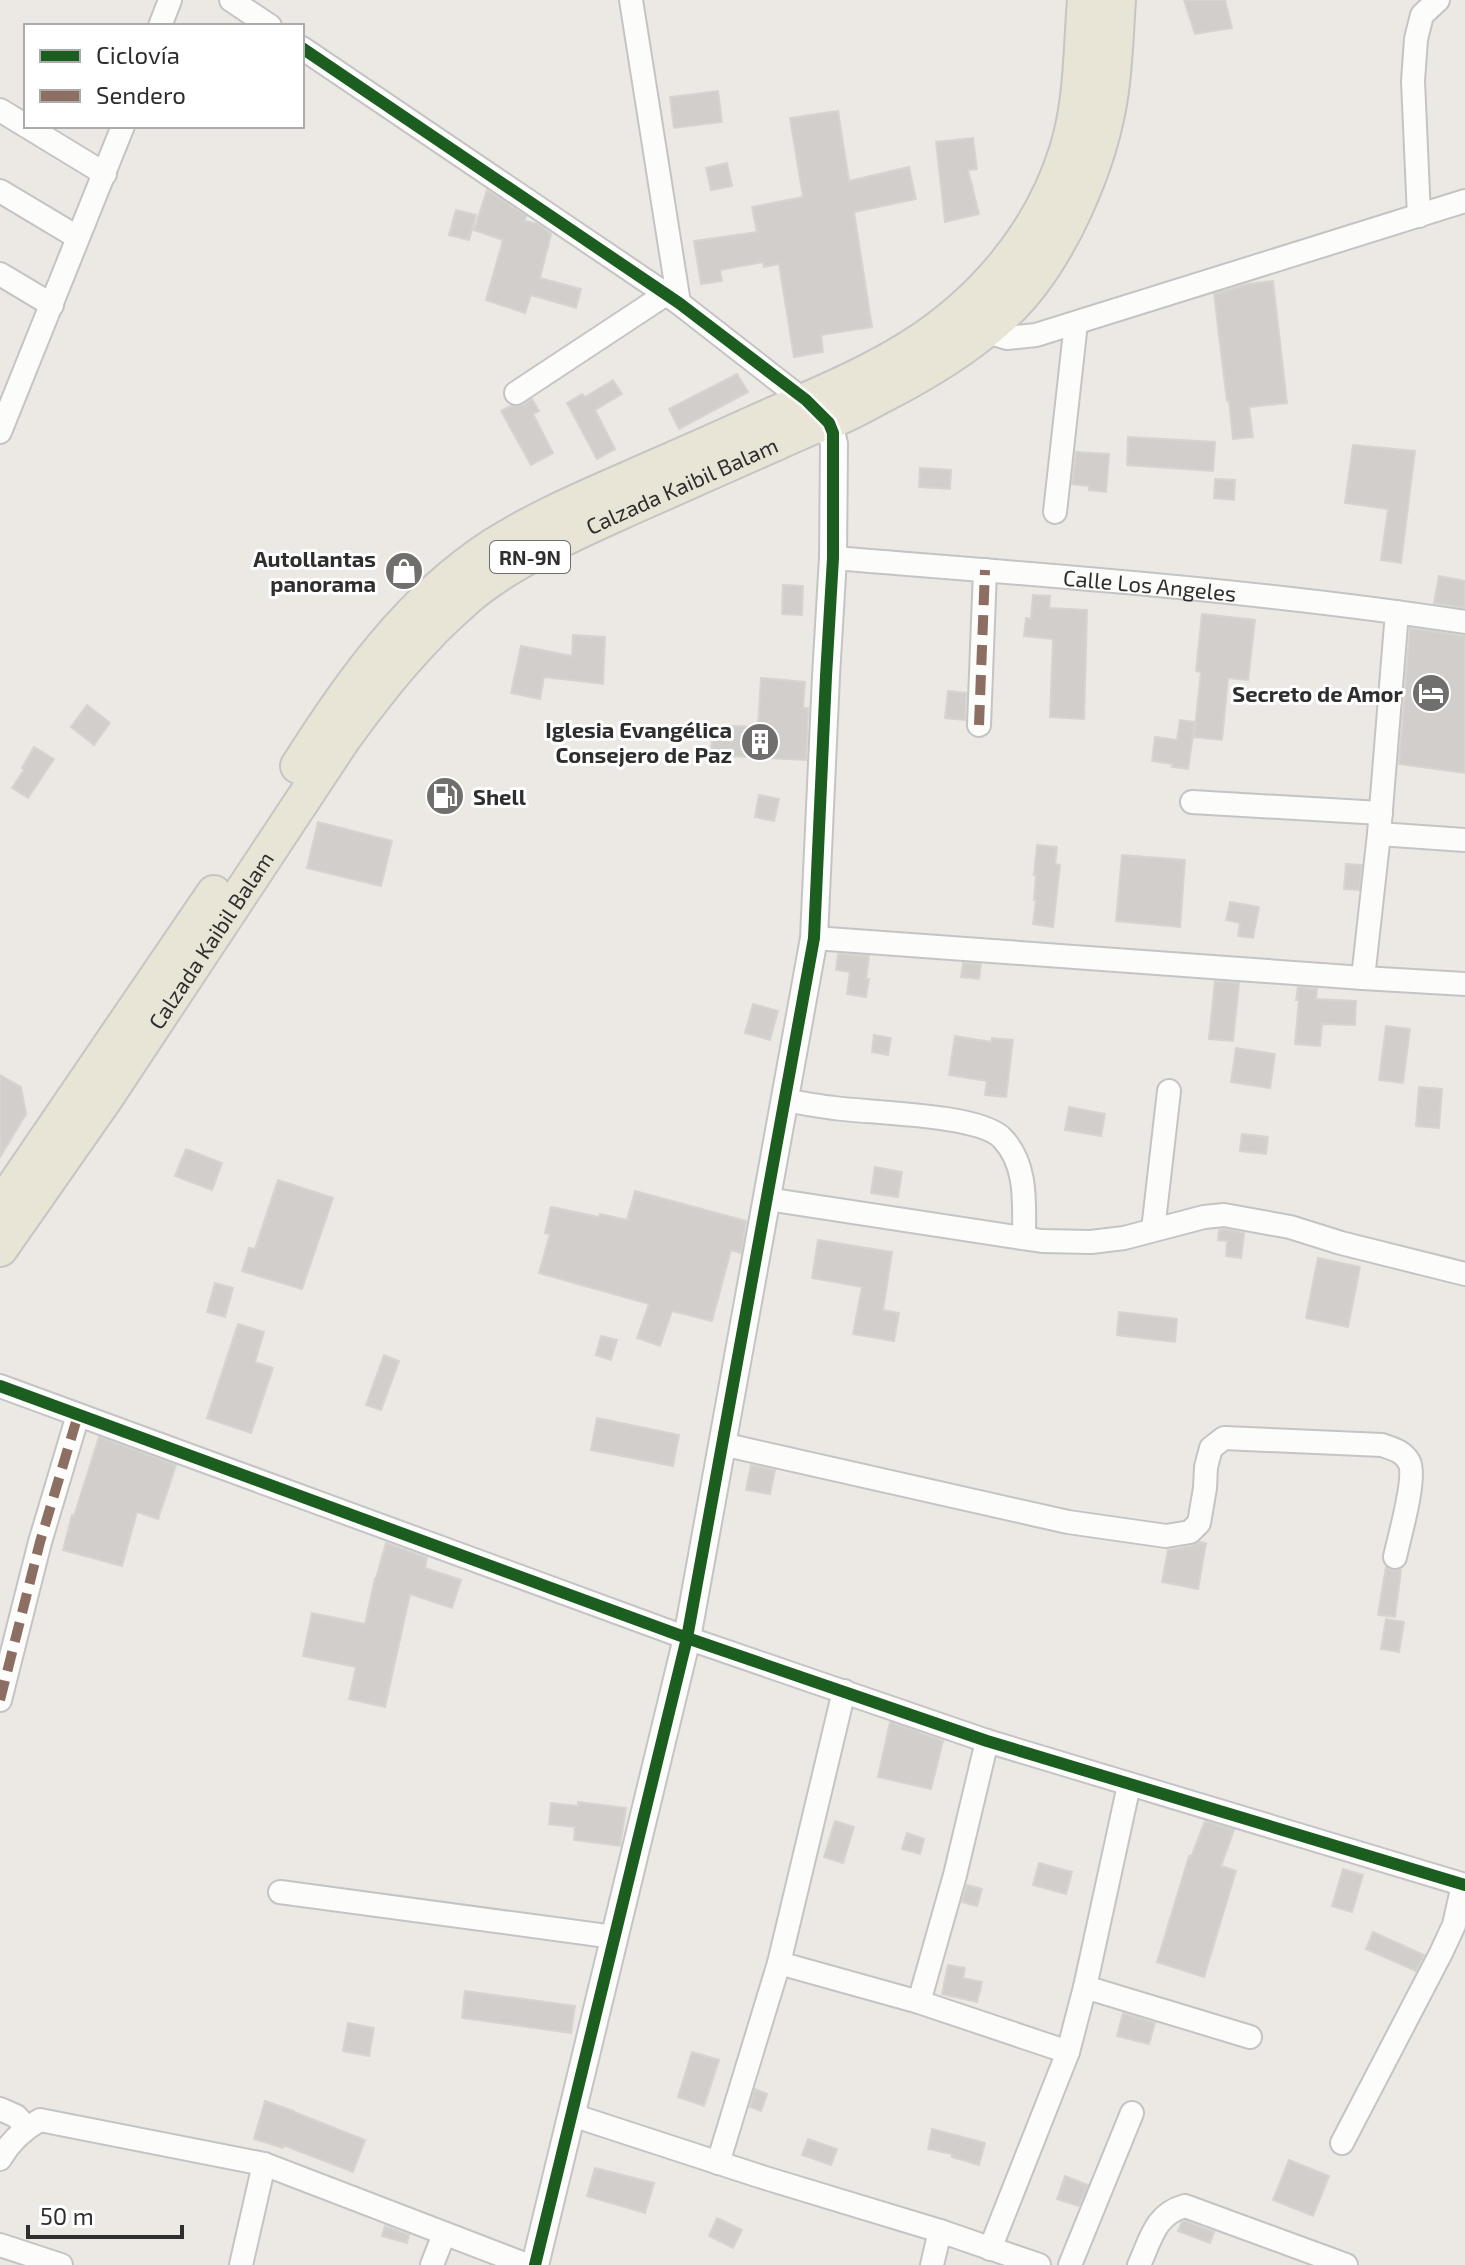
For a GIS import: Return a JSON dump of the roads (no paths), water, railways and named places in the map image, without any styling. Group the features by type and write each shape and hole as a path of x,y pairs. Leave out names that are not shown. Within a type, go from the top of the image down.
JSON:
{"main road":[{"name":"Calzada Kaibil Balam","path":"0,1249 107,1096 343,739 415,648 469,596 530,557 580,530 812,427 818,412 940,326 990,283 1031,230 1052,190 1067,150 1077,98 1085,0"},
{"name":"Calzada Kaibil Balam","path":"0,1207 234,863 335,707 412,612 456,573 555,511 914,379 944,361 1006,313 1031,285 1063,234 1102,133 1111,92 1118,0"}],"street":[{"path":"161,24 170,0"},
{"path":"231,0 267,24"},
{"path":"631,0 672,299"},
{"path":"1419,216 1413,81 1416,39 1422,15 1438,0"},
{"path":"304,49 672,299 818,412 834,444 833,558 814,938 687,1638 535,2265"},
{"path":"0,110 24,125"},
{"path":"30,128 105,174"},
{"path":"0,432 122,128"},
{"path":"0,191 77,237"},
{"path":"984,331 1007,338 1021,338 1465,201"},
{"path":"0,274 52,305"},
{"path":"516,393 672,299"},
{"path":"1055,512 1076,323"},
{"name":"Calle Los Angeles","path":"833,558 1280,598 1465,622"},
{"path":"979,725 985,570"},
{"path":"1363,978 1380,824 1397,612"},
{"path":"1192,802 1380,824 1465,840"},
{"path":"814,938 1465,984"},
{"path":"1153,1230 1169,1091"},
{"path":"785,1100 951,1120 973,1124 1001,1136 1016,1159 1023,1184 1024,1238"},
{"path":"767,1199 1042,1241 1091,1242 1124,1238 1204,1217 1224,1215 1290,1227 1465,1274"},
{"path":"0,1386 687,1638 987,1741 1464,1885 1448,1939 1342,2143"},
{"path":"0,1700 40,1542 78,1415"},
{"path":"722,1444 1068,1522 1166,1536 1190,1532 1199,1523 1211,1448 1224,1438 1382,1445 1400,1451 1410,1463 1412,1480 1395,1557"},
{"path":"718,2163 779,1963 844,1691"},
{"path":"919,2002 955,1875 987,1741"},
{"path":"990,2249 1068,2052 1129,1785"},
{"path":"280,1892 614,1937"},
{"path":"779,1963 919,2002 1068,2052"},
{"path":"1085,1987 1250,2037"},
{"path":"0,2109 16,2116 26,2127"},
{"path":"1070,2265 1132,2113"},
{"path":"572,2115 940,2231 1016,2261 1039,2265"},
{"path":"0,2159 26,2127 40,2120 264,2164 527,2265"},
{"path":"241,2265 264,2164"},
{"path":"1139,2265 1161,2219 1173,2209 1185,2206 1346,2265"},
{"path":"932,2265 940,2231"},
{"path":"432,2265 444,2234"},
{"path":"0,2245 61,2265"}],"place":[{"name":"Autollantas panorama","path":"404,571"},
{"name":"Secreto de Amor","path":"1431,693"},
{"name":"Iglesia Evangélica Consejero de Paz","path":"760,742"},
{"name":"Shell","path":"445,796"}]}
